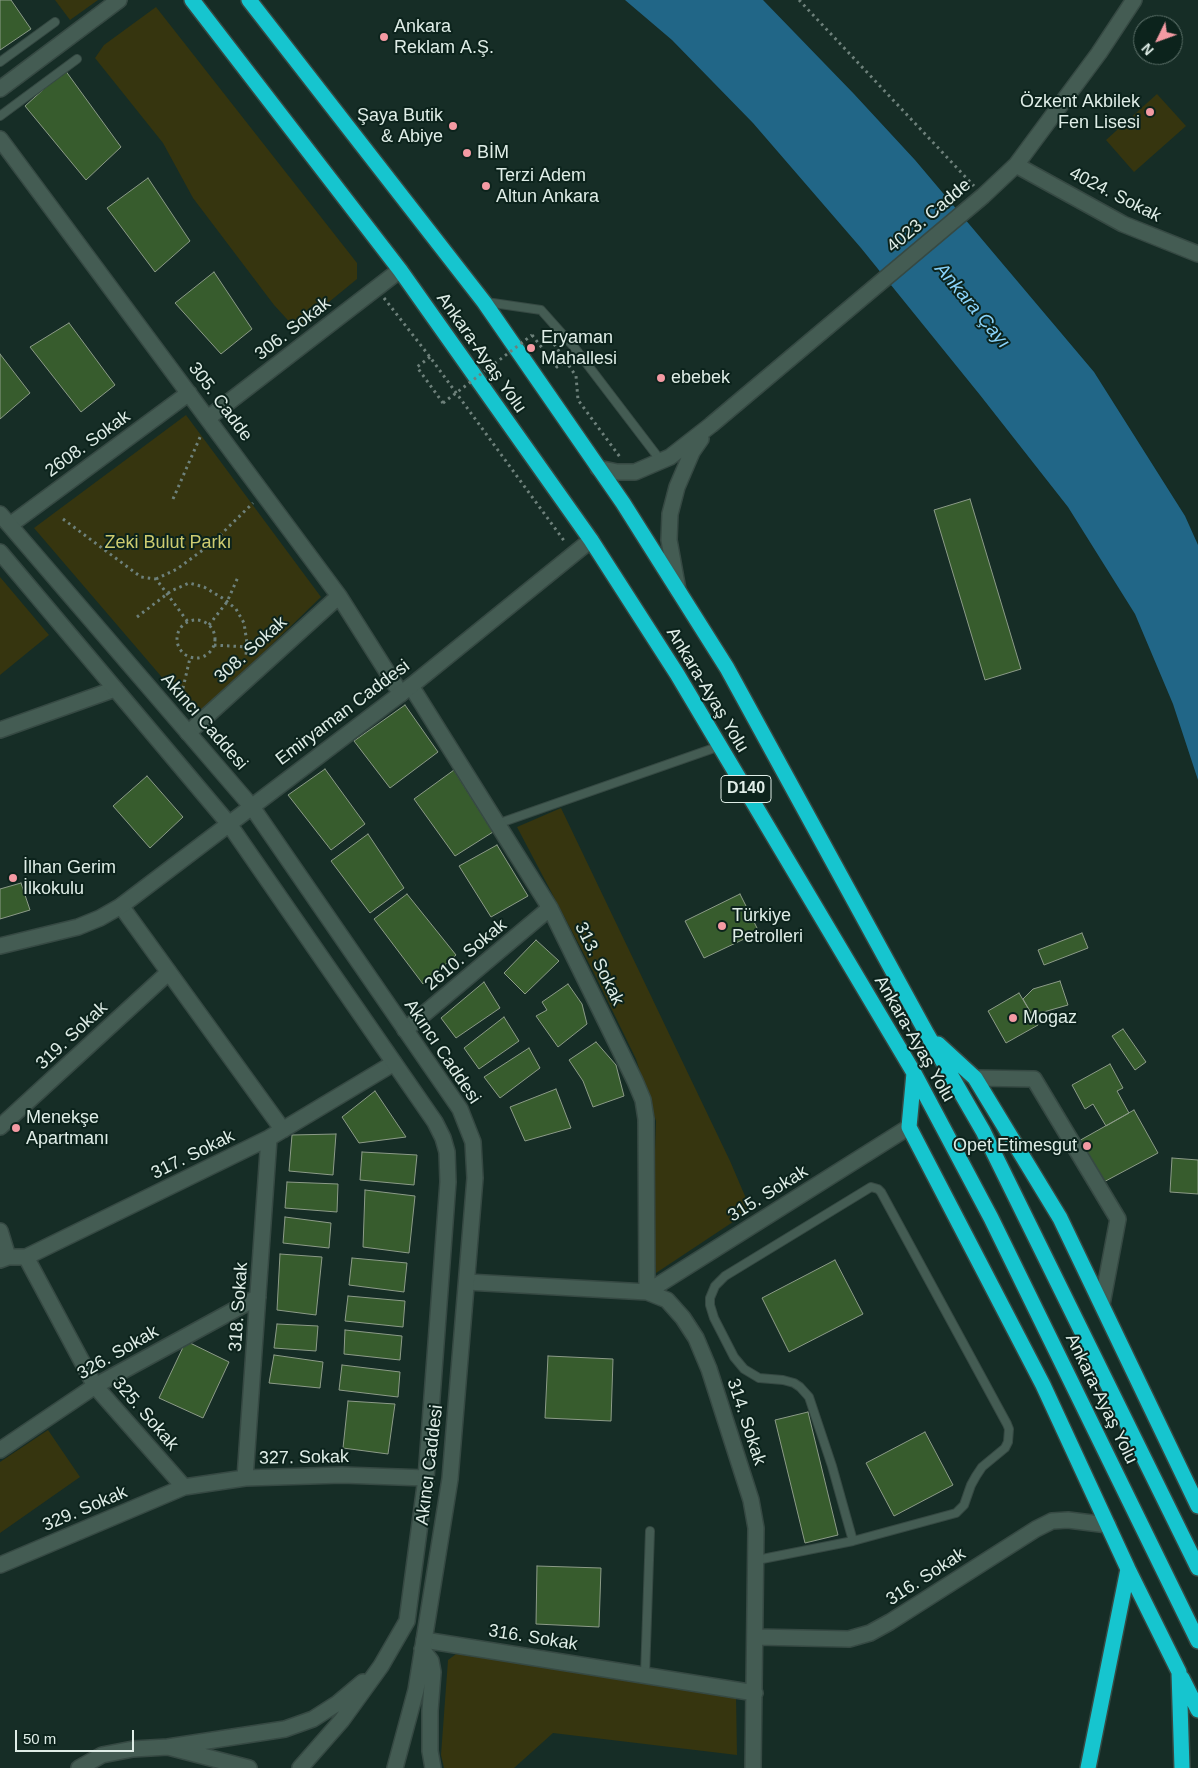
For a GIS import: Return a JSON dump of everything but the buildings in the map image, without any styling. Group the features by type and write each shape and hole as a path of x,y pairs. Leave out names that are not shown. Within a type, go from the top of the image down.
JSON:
{"highway":[{"name":"Ankara-Ayaş Yolu","path":"192,0 400,270 591,540 677,674 914,1073 991,1218 1198,1641"},
{"name":"Ankara-Ayaş Yolu","path":"249,0 484,302 623,502 727,668 927,1034 983,1131 1198,1568"},
{"path":"927,1034 975,1078 1060,1218 1198,1506"},
{"path":"914,1073 909,1127 1043,1385 1128,1569 1198,1710"},
{"path":"1088,1768 1128,1569"},
{"path":"1179,1672 1182,1768"}],"street":[{"path":"0,89 119,0"},
{"name":"4023. Cadde","path":"598,468 617,472 632,472 670,457 982,196 1016,165 1099,53 1134,0"},
{"name":"305. Cadde","path":"0,139 208,418 406,690"},
{"name":"4024. Sokak","path":"1016,165 1123,224 1198,254"},
{"name":"306. Sokak","path":"208,418 400,270"},
{"name":"2608. Sokak","path":"3,524 189,393"},
{"name":"4023. Cadde","path":"678,590 669,540 670,514 677,487 692,452 710,425"},
{"name":"Akıncı Caddesi","path":"3,524 176,718 252,807 460,1109 473,1142 475,1178 450,1479 416,1690 395,1768"},
{"name":"Emiryaman Caddesi","path":"0,946 78,927 100,918 121,906 406,690 591,540"},
{"name":"Akıncı Caddesi","path":"0,552 229,824 435,1122 447,1152 448,1168 426,1478 408,1621 381,1666 342,1720 300,1768"},
{"name":"308. Sokak","path":"188,733 339,596"},
{"path":"0,730 115,689"},
{"name":"313. Sokak","path":"406,690 497,824 550,908 643,1100 646,1119 647,1292"},
{"path":"121,906 283,1130"},
{"name":"2610. Sokak","path":"405,1030 550,908"},
{"name":"319. Sokak","path":"0,1127 169,972"},
{"name":"317. Sokak","path":"4,1259 26,1258 269,1138 394,1063"},
{"path":"975,1078 1034,1079 1118,1219 1102,1304"},
{"name":"315. Sokak","path":"647,1292 909,1127"},
{"name":"318. Sokak","path":"245,1478 269,1138"},
{"path":"0,1231 4,1259"},
{"name":"325. Sokak","path":"26,1258 95,1386 184,1487"},
{"name":"314. Sokak","path":"467,1282 647,1292 667,1300 696,1338 710,1369 751,1500 756,1528 753,1768"},
{"name":"326. Sokak","path":"0,1450 95,1386 258,1297"},
{"name":"327. Sokak","path":"184,1487 245,1478 342,1475 450,1479"},
{"name":"329. Sokak","path":"0,1565 184,1487"},
{"name":"316. Sokak","path":"756,1637 849,1639 870,1633 1036,1529 1052,1521 1068,1520 1108,1525"},
{"path":"423,1644 431,1661 433,1672 430,1711 430,1751 433,1768"},
{"name":"316. Sokak","path":"423,1644 645,1675 755,1693"},
{"path":"79,1768 102,1755 285,1729 313,1719 338,1703 381,1666"},
{"path":"168,1747 249,1768"}],"lane":[{"path":"0,62 55,22"},
{"path":"0,116 77,59"},
{"path":"484,302 541,310 574,347 661,461"},
{"path":"497,824 720,746"},
{"path":"757,1560 853,1541 956,1512 964,1505 971,1485 982,1467 1004,1448 1010,1436 1007,1424 881,1192 872,1187 725,1276 715,1286 710,1298 714,1318 734,1357 744,1370 759,1378 794,1383 809,1397 832,1466 853,1541"},
{"path":"645,1675 650,1532"}],"path":[{"path":"799,0 982,196"},
{"path":"376,288 430,358 574,554"},
{"path":"430,358 417,367 443,403 532,335 557,368 567,360"},
{"path":"548,337 567,360 576,376 578,400 632,472"},
{"path":"172,499 208,418"},
{"path":"63,519 142,577 156,579 176,569 211,544 263,493"},
{"path":"209,625 227,602 238,577"},
{"path":"156,579 188,622"},
{"path":"137,617 167,594 189,583 204,587 236,610 244,623 246,655"},
{"path":"202,621 209,625 214,634 214,645 210,653 199,658 190,658 181,652 177,641 180,629 188,622 202,621"},
{"path":"214,645 247,647"},
{"path":"176,718 190,658"}],"green space":[{"path":"55,0 98,0 70,20"},
{"path":"156,7 357,263 357,279 296,329 274,305 193,198 163,143 95,58 104,45"},
{"path":"1157,94 1186,126 1134,172 1106,140"},
{"name":"Zeki Bulut Parkı","path":"186,415 321,597 202,712 190,710 34,528"},
{"path":"0,577 49,635 0,675"},
{"path":"561,808 730,1161 751,1210 656,1273 652,1235 656,1121 636,1059 595,975 517,827"},
{"path":"48,1430 80,1477 0,1533 0,1462"},
{"path":"456,1654 736,1695 737,1755 553,1733 514,1768 444,1768 441,1755 448,1660"}],"water":[{"name":"Ankara Çayı","path":"625,0 763,0 915,160 1094,372 1185,516 1198,545 1198,780 1173,704 1135,614 1068,507 861,248 753,123 672,40"}],"place":[{"name":"Ankara Reklam A.Ş.","path":"384,37"},
{"name":"Özkent Akbilek Fen Lisesi","path":"1150,112"},
{"name":"Şaya Butik & Abiye","path":"453,126"},
{"name":"BİM","path":"467,153"},
{"name":"Terzi Adem Altun Ankara","path":"486,186"},
{"name":"Eryaman Mahallesi","path":"531,348"},
{"name":"ebebek","path":"661,378"},
{"name":"İlhan Gerim İlkokulu","path":"13,878"},
{"name":"Türkiye Petrolleri","path":"722,926"},
{"name":"Mogaz","path":"1013,1018"},
{"name":"Menekşe Apartmanı","path":"16,1128"},
{"name":"Opet Etimesgut","path":"1087,1146"}]}
